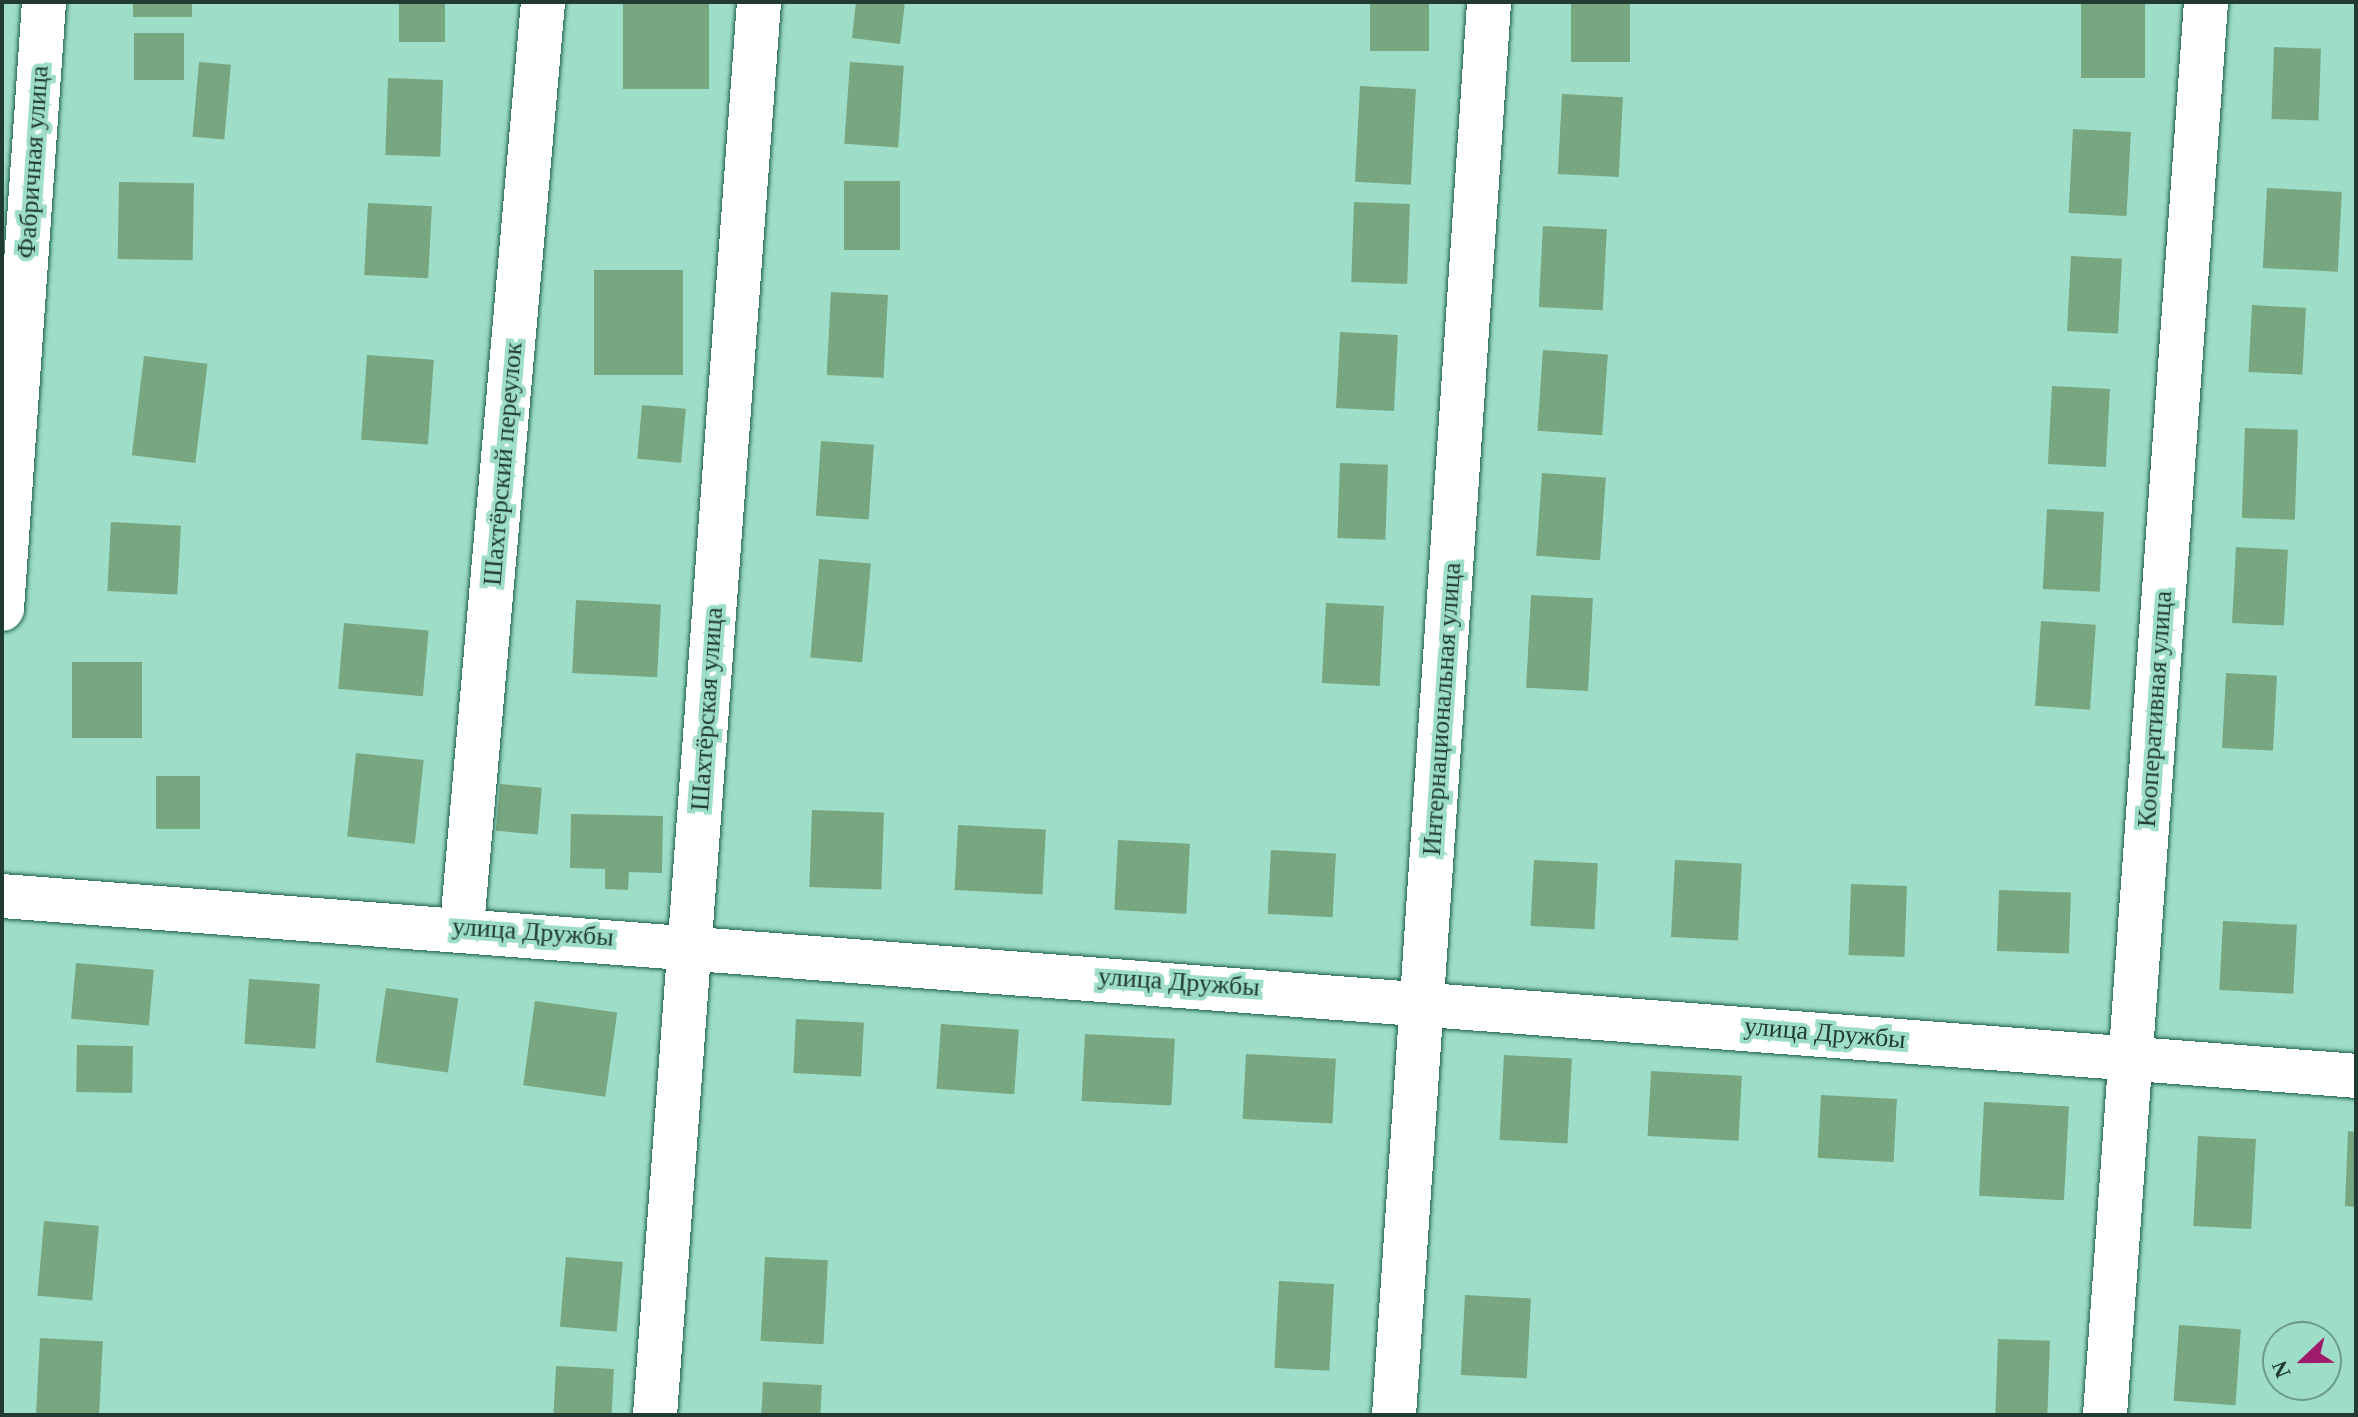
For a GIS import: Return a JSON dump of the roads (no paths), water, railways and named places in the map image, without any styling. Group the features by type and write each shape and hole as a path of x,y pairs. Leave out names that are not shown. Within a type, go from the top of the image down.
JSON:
{"street":[{"name":"Фабричная улица","path":"2,609 44,2"},
{"name":"Шахтёрский переулок","path":"462,926 543,2"},
{"name":"Шахтёрская улица","path":"655,1415 759,2"},
{"name":"Интернациональная улица","path":"1394,1415 1489,2"},
{"name":"Кооперативная улица","path":"2105,1415 2206,2"},
{"name":"улица Дружбы","path":"2,896 462,926 2356,1076"}]}
